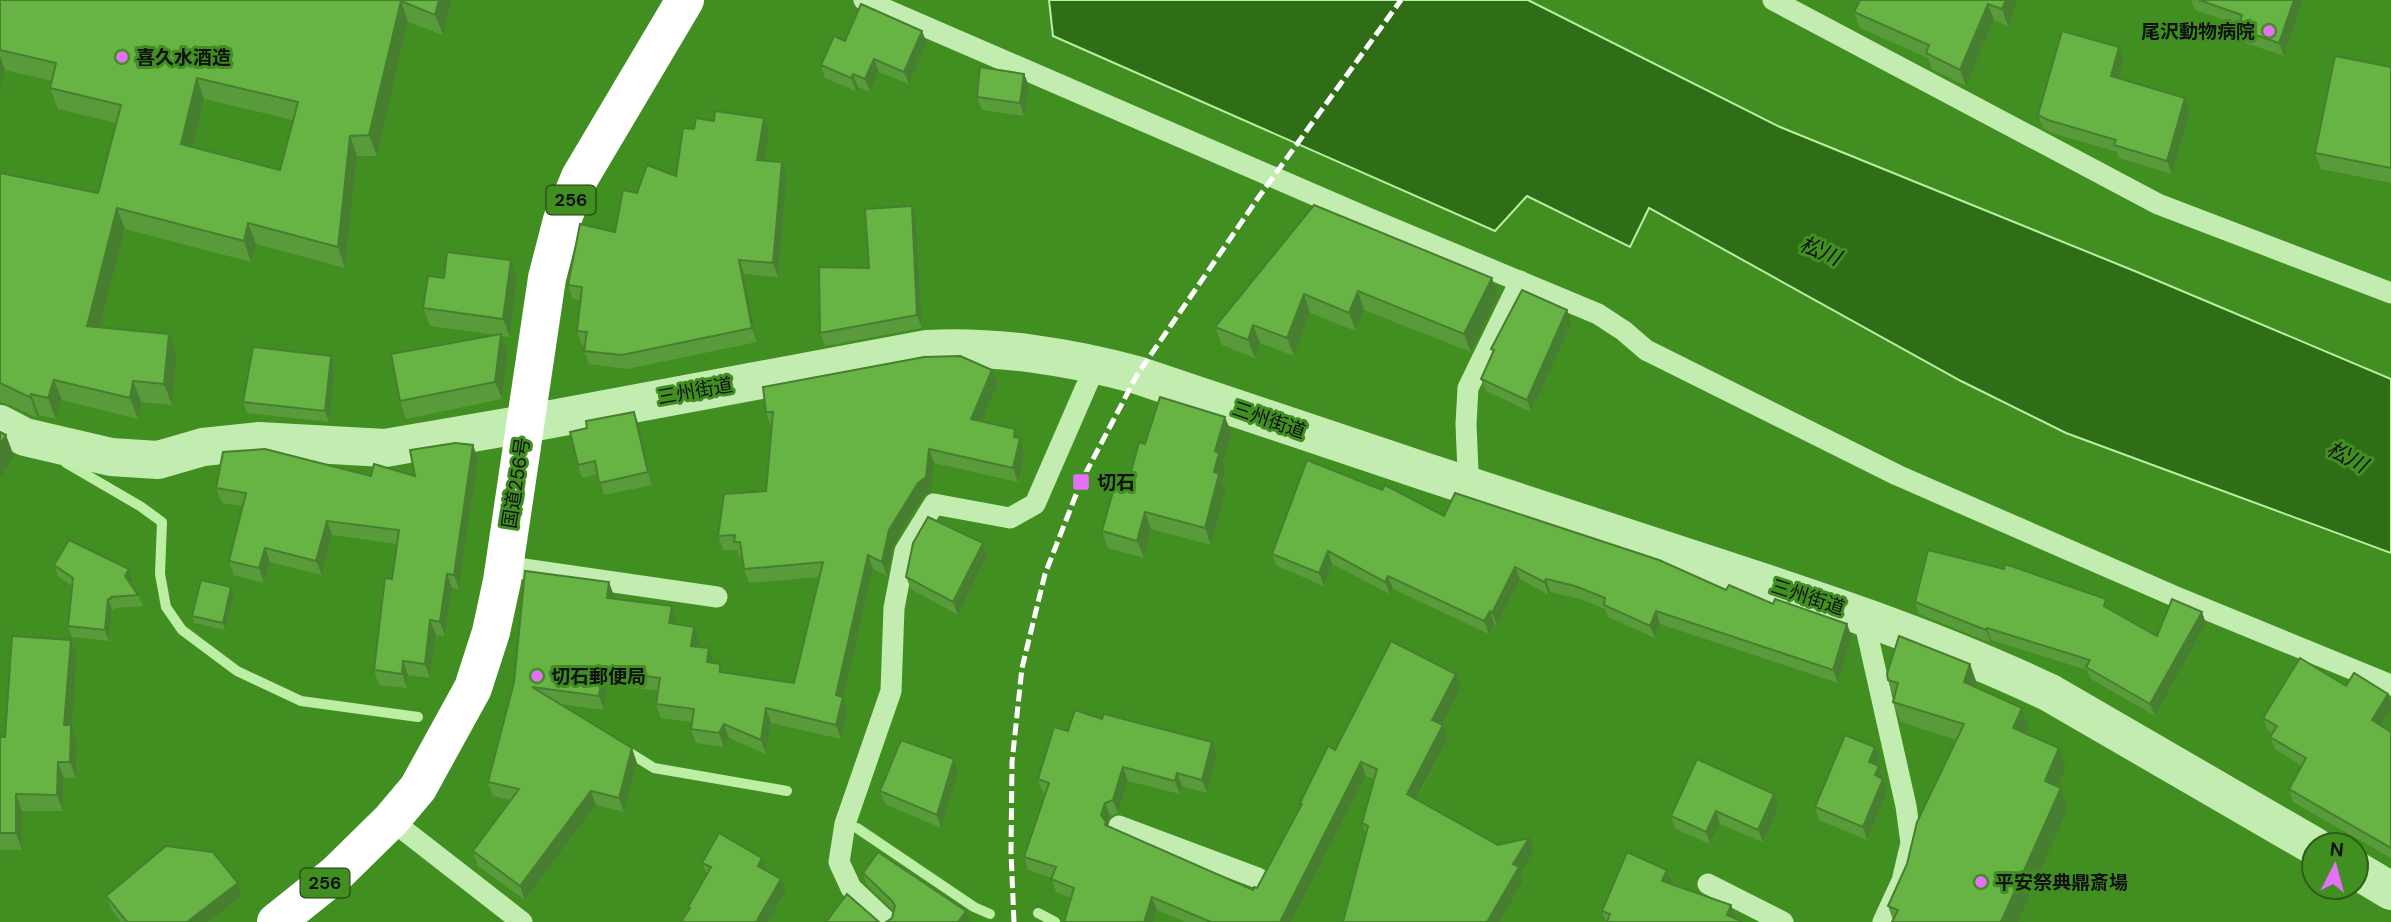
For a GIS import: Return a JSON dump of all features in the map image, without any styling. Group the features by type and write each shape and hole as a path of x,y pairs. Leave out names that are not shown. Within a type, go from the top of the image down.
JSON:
{"highway":[{"name":"国道256号","path":"276,922 336,874 391,820 418,788 473,688 491,632 504,566 547,278 562,220 580,177 685,0"}],"street":[{"name":"三州街道","path":"0,424 25,437 111,457 158,460 203,447 259,440 385,447 525,424 927,349 958,347 1096,364 1137,375 1863,615 2005,671 2050,693 2300,838"},
{"path":"2370,878 2391,891"}],"lane":[{"path":"864,0 1598,314 1646,350 1897,474 2181,599 2391,685"},
{"path":"1773,0 2158,205 2391,293"},
{"path":"1464,485 1468,472 1468,388 1520,281"},
{"path":"887,922 851,888 839,862 845,824 891,691 894,608 905,551 934,504 1010,517 1035,504 1096,364"},
{"path":"504,566 717,597"},
{"path":"1863,615 1906,806 1910,843 1902,881 1884,922"},
{"path":"391,820 522,922"},
{"path":"1119,826 1258,878"},
{"path":"1708,884 1783,922"}],"water":[{"name":"松川","path":"1049,0 1528,0 1780,127 2391,379 2391,553 2066,433 1961,381 1649,208 1630,247 1527,196 1495,231 1053,36"}],"building":[{"path":"0,0 439,0 435,15 401,1 369,135 350,136 338,247 248,223 244,241 117,208 87,326 169,334 164,384 133,381 130,398 54,380 48,398 31,394 30,397 0,383 0,173 98,193 121,105 50,88 56,63 0,50","holes":["197,78 298,102 280,170 181,144"]},
{"path":"1860,0 2006,0 2002,9 1988,4 1960,70 1926,53 1929,45 1854,12"},
{"path":"2199,0 2294,0 2279,43 2238,29 2242,15"},
{"path":"861,4 922,31 904,72 874,59 865,79 853,74 851,78 821,65 834,36 845,41"},
{"path":"2062,31 2119,47 2111,76 2185,98 2167,161 2114,145 2116,140 2038,115"},
{"path":"2335,56 2391,67 2391,168 2315,153"},
{"path":"980,67 1024,74 1020,103 977,97"},
{"path":"715,111 764,118 757,160 782,162 773,263 739,260 752,328 622,355 584,351 587,332 577,331 582,287 568,285 580,224 615,232 623,190 637,193 647,165 676,176 683,128 694,129 696,118 714,121"},
{"path":"1314,205 1492,278 1464,334 1358,291 1349,313 1304,294 1287,338 1253,325 1248,340 1215,327"},
{"path":"912,206 917,315 820,333 819,267 869,268 865,209"},
{"path":"447,252 511,260 503,319 423,308 428,276 444,278"},
{"path":"1522,290 1567,310 1527,400 1481,379 1494,350 1491,349"},
{"path":"501,334 495,382 400,401 391,354"},
{"path":"253,347 331,356 325,411 243,402"},
{"path":"960,356 992,370 971,419 1015,429 1014,437 1020,438 1013,468 929,449 926,477 918,483 889,530 882,562 868,555 836,695 843,697 836,725 766,708 761,740 724,724 719,733 691,729 694,709 656,704 660,678 603,670 599,696 532,687 632,748 619,798 591,791 520,886 473,851 519,789 488,782 514,682 525,571 609,582 607,598 672,606 669,623 694,627 691,646 709,648 707,662 720,664 720,672 794,683 823,562 744,569 740,542 734,542 735,535 718,536 724,494 766,491 773,412 766,412 763,387 924,357"},
{"path":"1160,397 1225,417 1215,451 1219,453 1214,472 1219,474 1205,528 1145,512 1137,541 1102,531 1117,477 1129,480 1139,442 1145,444"},
{"path":"634,412 648,472 599,483 595,461 578,465 570,432 587,428 586,421"},
{"path":"0,432 6,435 0,445"},
{"path":"455,443 473,445 454,575 447,574 440,622 430,620 425,664 403,661 402,674 374,670 385,578 392,579 399,530 327,521 316,561 265,548 259,568 229,561 246,493 216,488 223,452 265,449 371,476 374,464 415,476 410,450"},
{"path":"1307,460 1382,490 1385,485 1444,516 1455,493 1659,560 1726,590 1729,585 1773,604 1775,599 1847,624 1833,670 1656,611 1650,626 1604,605 1605,598 1575,586 1546,579 1544,582 1515,567 1492,613 1490,611 1484,621 1388,576 1385,582 1328,551 1319,573 1272,554"},
{"path":"928,517 983,543 953,602 906,577 913,543"},
{"path":"69,540 129,569 125,576 138,595 108,599 105,630 68,626 73,578 54,565"},
{"path":"1928,550 2004,569 2005,564 2106,599 2104,606 2157,636 2172,599 2202,612 2150,704 2086,667 2090,660 1987,628 1986,630 1915,602"},
{"path":"201,580 231,587 223,623 192,616"},
{"path":"12,636 71,640 64,725 71,725 70,762 58,762 57,795 16,794 16,833 0,833 0,737 5,737"},
{"path":"1899,636 1970,664 1964,682 2022,708 2013,728 2059,748 2045,781 2061,788 2001,922 1892,922 1898,910 1888,906 1907,864 1917,822 1964,724 1893,702 1898,683 1888,680 1887,674"},
{"path":"1391,641 1456,674 1432,720 1443,725 1407,794 1498,845 1529,838 1513,864 1519,867 1487,922 1343,922 1368,826 1362,823 1377,769 1361,762 1280,922 1211,922 1152,897 1144,922 1064,922 1074,888 1051,879 1056,867 1024,857 1049,783 1038,779 1054,727 1068,731 1075,710 1102,719 1104,714 1212,742 1202,780 1177,773 1175,781 1123,767 1113,800 1105,803 1101,815 1105,825 1253,890 1254,887 1257,888 1302,804 1300,803 1328,746 1335,750"},
{"path":"2300,658 2346,686 2354,673 2388,694 2372,720 2391,732 2391,848 2370,836 2370,831 2362,831 2289,789 2306,758 2270,737 2277,726 2263,718"},
{"path":"1845,735 1875,747 1869,762 1879,766 1875,775 1883,779 1863,827 1815,807"},
{"path":"901,740 954,759 937,815 880,791"},
{"path":"1697,759 1774,794 1758,830 1716,811 1706,832 1671,816"},
{"path":"719,833 762,858 758,866 781,879 756,922 681,922 711,867 702,863"},
{"path":"166,846 213,852 238,883 187,922 127,922 106,896"},
{"path":"878,852 966,911 958,922 886,922 892,918 895,906 863,873"},
{"path":"1627,852 1667,870 1662,881 1731,905 1727,915 1743,922 1607,922 1610,914 1602,911"},
{"path":"847,894 879,922 826,922"}],"waterway":[{"path":"66,463 140,506 162,522 160,574 166,607 182,630 237,671 301,701 418,717"},
{"path":"622,748 654,768 787,791"},
{"path":"857,828 974,907 990,914"},
{"path":"1038,913 1055,922"}],"railway":[{"path":"1014,922 1011,852 1012,762 1022,668 1045,574 1081,482 1137,375 1258,198 1401,0"}],"place":[{"name":"尾沢動物病院","path":"2269,31"},
{"name":"喜久水酒造","path":"122,57"},
{"name":"切石","path":"1081,482"},
{"name":"切石郵便局","path":"537,676"},
{"name":"平安祭典鼎斎場","path":"1981,882"}]}
